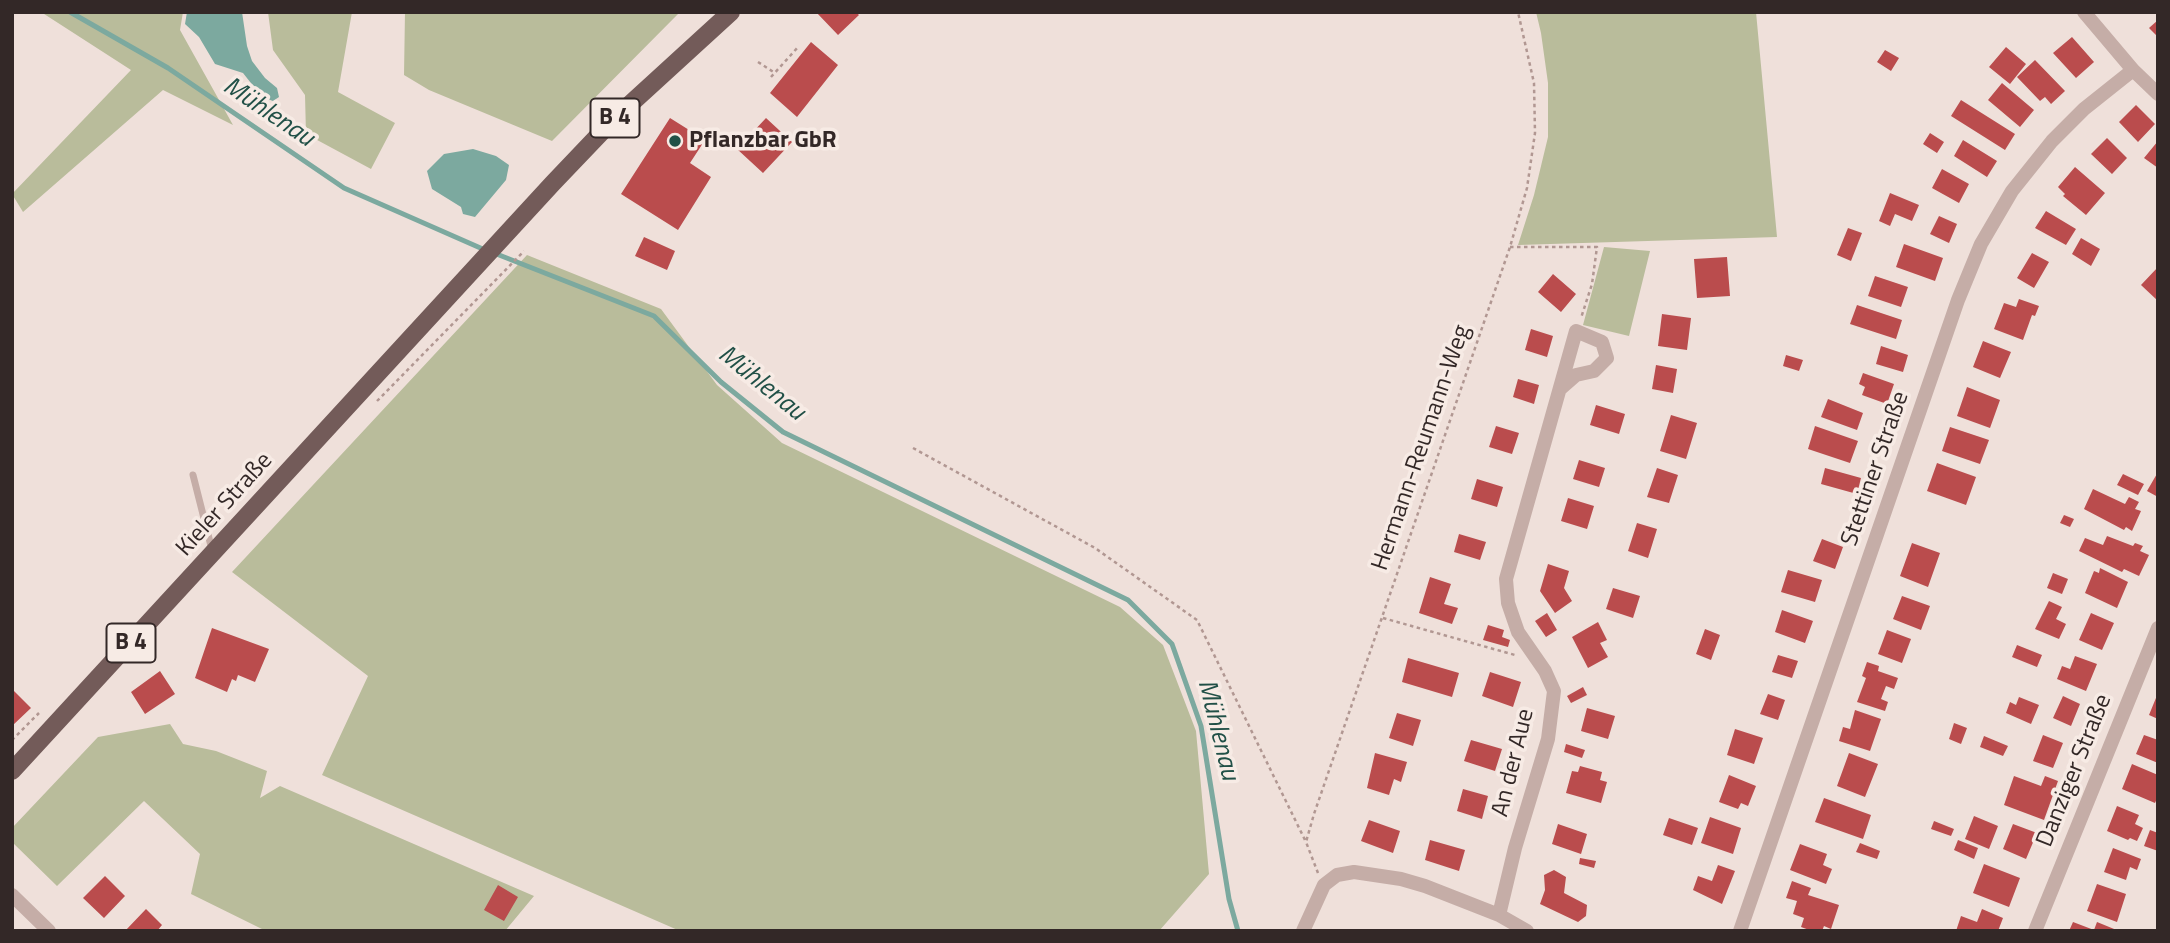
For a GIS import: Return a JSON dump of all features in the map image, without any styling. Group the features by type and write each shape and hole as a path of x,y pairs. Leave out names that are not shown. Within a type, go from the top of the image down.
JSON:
{"main road":[{"name":"Kieler Straße","path":"12,771 615,118 731,12"}],"street":[{"path":"2084,12 2133,70 2158,94"},
{"name":"Stettiner Straße","path":"1740,931 1958,300 1981,244 2012,191 2052,141 2084,109 2133,70"},
{"path":"1560,388 1576,375 1594,371 1606,358 1602,342 1576,331"},
{"name":"An der Aue","path":"1499,915 1515,848 1548,740 1554,691 1545,671 1518,632 1508,603 1506,579 1576,331"},
{"name":"Danziger Straße","path":"2035,931 2158,628"},
{"path":"1303,931 1324,885 1337,875 1354,872 1425,886 1499,915 1527,931"},
{"path":"12,895 49,931"}],"lane":[{"path":"194,475 213,554"}],"path":[{"name":"Hermann-Reumann-Weg","path":"1306,842 1510,247 1527,188 1535,133 1534,83 1518,12"},
{"path":"771,77 799,46"},
{"path":"758,62 775,73"},
{"path":"1510,247 1597,247 1592,284 1576,331"},
{"path":"502,273 524,251"},
{"path":"913,448 1095,548 1197,620 1306,842 1324,885"},
{"path":"1382,618 1518,656 1536,657"},
{"path":"12,740 39,713"}],"green space":[{"path":"41,12 183,12 180,30 233,125 163,90 23,212 12,194 131,70"},
{"path":"268,12 352,12 338,92 395,123 371,169 306,134 305,95 273,50"},
{"path":"405,12 680,12 552,141 429,90 404,75"},
{"path":"1536,12 1756,12 1777,237 1518,245 1548,137 1548,83"},
{"path":"1604,247 1650,251 1629,336 1583,325"},
{"path":"527,255 661,309 717,385 782,443 1120,607 1163,645 1196,731 1209,874 1159,931 680,931 322,775 368,676 232,572"},
{"path":"170,724 183,744 216,751 267,771 260,798 280,786 534,896 505,931 266,931 191,894 200,854 144,801 57,886 12,842 12,828 98,737"}],"water":[{"path":"187,12 242,12 252,61 277,88 279,97 273,101 262,97 243,73 215,64 199,37 185,24"},
{"path":"473,149 496,156 509,165 506,180 475,217 463,214 461,207 432,189 427,171 444,154"}],"building":[{"path":"816,12 856,12 859,15 838,35"},
{"path":"2158,20 2158,37 2149,28"},
{"path":"2072,37 2094,62 2076,78 2053,53"},
{"path":"811,42 838,65 797,117 770,93"},
{"path":"2006,47 2026,64 2010,84 1989,67"},
{"path":"1885,50 1899,58 1891,71 1877,62"},
{"path":"2035,60 2065,91 2051,104 2045,97 2040,101 2017,77"},
{"path":"2002,83 2034,110 2020,127 1988,100"},
{"path":"1961,100 2015,134 2005,150 1951,116"},
{"path":"2136,105 2155,124 2138,142 2119,122"},
{"path":"670,118 705,140 690,163 711,177 678,230 621,194"},
{"path":"766,118 792,142 763,173 737,149"},
{"path":"1930,133 1944,142 1937,153 1923,144"},
{"path":"2107,138 2127,158 2112,174 2091,154"},
{"path":"1963,140 1997,161 1987,177 1954,156"},
{"path":"2158,141 2158,168 2144,158"},
{"path":"2075,167 2105,193 2086,215 2063,196 2065,194 2058,187"},
{"path":"1942,169 1969,184 1959,203 1932,188"},
{"path":"1890,193 1919,205 1912,221 1895,214 1890,226 1879,221"},
{"path":"2046,211 2076,229 2066,245 2035,228"},
{"path":"1939,216 1957,224 1949,243 1930,234"},
{"path":"1848,228 1862,233 1851,261 1837,255"},
{"path":"644,237 675,251 667,270 635,256"},
{"path":"2081,238 2100,249 2091,266 2072,254"},
{"path":"1904,244 1943,258 1935,281 1896,267"},
{"path":"2032,253 2049,262 2034,288 2017,278"},
{"path":"1727,257 1730,296 1697,298 1694,259"},
{"path":"2158,267 2158,301 2141,285"},
{"path":"1553,274 1576,294 1561,312 1538,292"},
{"path":"1875,276 1908,287 1901,307 1868,296"},
{"path":"2019,299 2039,306 2035,316 2032,315 2023,340 1994,329 2004,303 2016,307"},
{"path":"1857,305 1902,320 1896,339 1850,324"},
{"path":"1662,314 1691,318 1687,350 1658,346"},
{"path":"1531,329 1553,336 1547,357 1525,350"},
{"path":"1983,341 2011,352 2000,378 1973,367"},
{"path":"1881,346 1908,355 1903,372 1876,364"},
{"path":"1786,355 1803,360 1799,371 1783,366"},
{"path":"1656,365 1677,369 1673,393 1652,389"},
{"path":"1863,373 1894,384 1887,404 1862,395 1865,387 1859,384"},
{"path":"1518,379 1539,385 1534,404 1513,397"},
{"path":"1967,387 2000,400 1990,428 1957,416"},
{"path":"1828,399 1863,413 1857,430 1821,417"},
{"path":"1596,405 1625,414 1619,434 1590,425"},
{"path":"1671,415 1697,423 1686,459 1660,451"},
{"path":"1496,426 1519,433 1512,454 1489,447"},
{"path":"1815,426 1858,441 1850,463 1808,449"},
{"path":"1950,427 1989,440 1980,464 1942,451"},
{"path":"1579,460 1605,468 1599,487 1573,479"},
{"path":"1937,463 1976,477 1966,505 1927,491"},
{"path":"1657,468 1678,475 1669,503 1647,497"},
{"path":"1825,468 1861,478 1857,494 1821,484"},
{"path":"2158,472 2158,497 2147,491"},
{"path":"2123,474 2144,484 2138,495 2117,485"},
{"path":"1477,479 1503,487 1497,507 1471,499"},
{"path":"2093,489 2125,504 2129,497 2139,502 2135,509 2141,511 2132,531 2126,527 2124,530 2084,509"},
{"path":"1568,498 1594,506 1587,529 1561,521"},
{"path":"2064,515 2074,519 2070,527 2060,523"},
{"path":"1637,523 1657,529 1648,558 1628,551"},
{"path":"1459,534 1486,542 1480,560 1454,552"},
{"path":"2107,536 2133,546 2135,543 2143,546 2140,551 2149,555 2139,576 2124,569 2122,572 2079,551 2085,538 2103,545"},
{"path":"1822,539 1843,547 1835,569 1813,561"},
{"path":"1912,543 1940,553 1928,587 1900,576"},
{"path":"1548,564 1569,571 1564,588 1572,601 1555,613 1540,591"},
{"path":"2100,568 2128,582 2117,608 2085,593 2094,571 2099,573"},
{"path":"1788,570 1822,580 1815,602 1781,592"},
{"path":"2053,573 2068,579 2062,594 2047,588"},
{"path":"1430,577 1451,584 1444,604 1458,608 1452,624 1419,613"},
{"path":"1613,588 1640,596 1633,618 1606,609"},
{"path":"1902,596 1930,606 1921,630 1893,619"},
{"path":"2049,601 2062,607 2056,619 2066,624 2059,639 2035,629"},
{"path":"1782,610 1813,621 1805,643 1775,632"},
{"path":"1547,613 1557,630 1546,637 1535,621"},
{"path":"2091,613 2114,623 2102,650 2079,640"},
{"path":"1598,622 1607,640 1600,643 1608,657 1588,668 1572,637"},
{"path":"1488,625 1504,630 1502,637 1510,640 1508,647 1483,640"},
{"path":"212,628 269,649 255,682 238,675 236,681 232,679 227,692 195,678"},
{"path":"1705,629 1720,635 1711,660 1696,654"},
{"path":"1887,630 1911,639 1902,663 1878,654"},
{"path":"2017,645 2042,655 2037,667 2012,657"},
{"path":"1778,655 1798,661 1792,678 1772,672"},
{"path":"2075,656 2097,664 2086,691 2057,679 2062,666 2070,669"},
{"path":"1408,658 1459,673 1452,697 1402,682"},
{"path":"1867,662 1879,666 1878,671 1898,678 1894,689 1886,686 1881,699 1888,702 1885,711 1857,702 1866,678 1862,676"},
{"path":"160,671 175,694 145,714 131,692"},
{"path":"1490,672 1521,682 1513,707 1482,696"},
{"path":"1583,687 1587,695 1571,703 1567,696"},
{"path":"12,689 31,708 12,726"},
{"path":"2158,693 2158,719 2149,715"},
{"path":"1768,694 1785,700 1778,720 1760,714"},
{"path":"2063,696 2080,704 2071,726 2053,718"},
{"path":"2019,697 2039,705 2031,724 2006,713 2010,702 2016,705"},
{"path":"1587,708 1615,716 1608,739 1581,731"},
{"path":"1855,710 1881,719 1870,751 1839,741 1843,727 1850,729"},
{"path":"1397,713 1421,720 1413,746 1389,738"},
{"path":"1954,723 1967,728 1961,744 1949,739"},
{"path":"1735,729 1763,738 1754,764 1727,755"},
{"path":"2043,735 2063,743 2053,768 2033,761"},
{"path":"2144,735 2158,740 2158,763 2136,754"},
{"path":"1984,736 2008,746 2003,756 1980,747"},
{"path":"1471,740 1502,749 1495,771 1464,761"},
{"path":"1566,744 1585,750 1582,758 1564,752"},
{"path":"1375,753 1407,762 1401,782 1394,779 1389,795 1367,788"},
{"path":"1849,753 1878,764 1865,797 1837,786"},
{"path":"2132,764 2158,775 2158,796 2155,803 2122,789"},
{"path":"1580,766 1602,772 1600,780 1607,782 1601,803 1566,793 1572,771 1578,772"},
{"path":"1729,775 1756,786 1748,806 1741,803 1738,809 1719,802"},
{"path":"2014,776 2041,786 2045,776 2058,781 2044,820 2004,805"},
{"path":"1463,789 1488,796 1482,819 1457,811"},
{"path":"1824,798 1871,815 1863,839 1815,822"},
{"path":"2117,806 2139,815 2135,824 2143,828 2137,841 2107,831"},
{"path":"1974,816 1998,826 1989,849 1965,839"},
{"path":"1710,817 1741,828 1733,854 1701,843"},
{"path":"1669,818 1698,828 1692,845 1663,835"},
{"path":"1369,820 1400,831 1393,853 1361,841"},
{"path":"1934,821 1954,829 1951,836 1931,829"},
{"path":"1558,824 1587,834 1581,854 1552,844"},
{"path":"2013,824 2037,833 2026,859 2003,849"},
{"path":"2150,830 2158,833 2158,851 2144,846"},
{"path":"1430,840 1465,850 1459,871 1425,860"},
{"path":"1958,840 1978,848 1974,859 1954,850"},
{"path":"1860,843 1880,851 1877,859 1856,852"},
{"path":"1800,844 1827,854 1823,865 1832,869 1826,884 1790,870"},
{"path":"2113,848 2141,859 2137,870 2130,867 2126,880 2104,872"},
{"path":"1580,858 1596,861 1594,868 1579,864"},
{"path":"1984,864 2020,878 2009,907 1973,893"},
{"path":"1718,865 1735,871 1722,904 1693,890 1698,876 1712,881"},
{"path":"1554,870 1566,877 1564,893 1587,905 1586,916 1578,922 1540,904 1545,890 1544,875"},
{"path":"105,876 125,896 104,918 83,898"},
{"path":"1792,881 1811,888 1808,895 1839,905 1831,929 1824,926 1822,931 1812,931 1801,927 1804,918 1793,914 1797,901 1786,898"},
{"path":"2097,884 2126,894 2117,922 2087,911"},
{"path":"498,885 518,897 504,921 484,910"},
{"path":"146,909 162,925 157,931 125,931"},
{"path":"1982,909 2003,918 1998,931 1956,931 1961,916 1977,922"},
{"path":"2073,922 2094,930 2097,922 2119,931 2069,931"}],"waterway":[{"name":"Mühlenau","path":"70,12 168,68 344,188 485,250"},
{"name":"Mühlenau","path":"494,253 654,316 721,382 783,432 1128,600 1172,644 1201,726 1229,899 1238,931"}],"place":[{"name":"Pflanzbar GbR","path":"675,141"}]}
